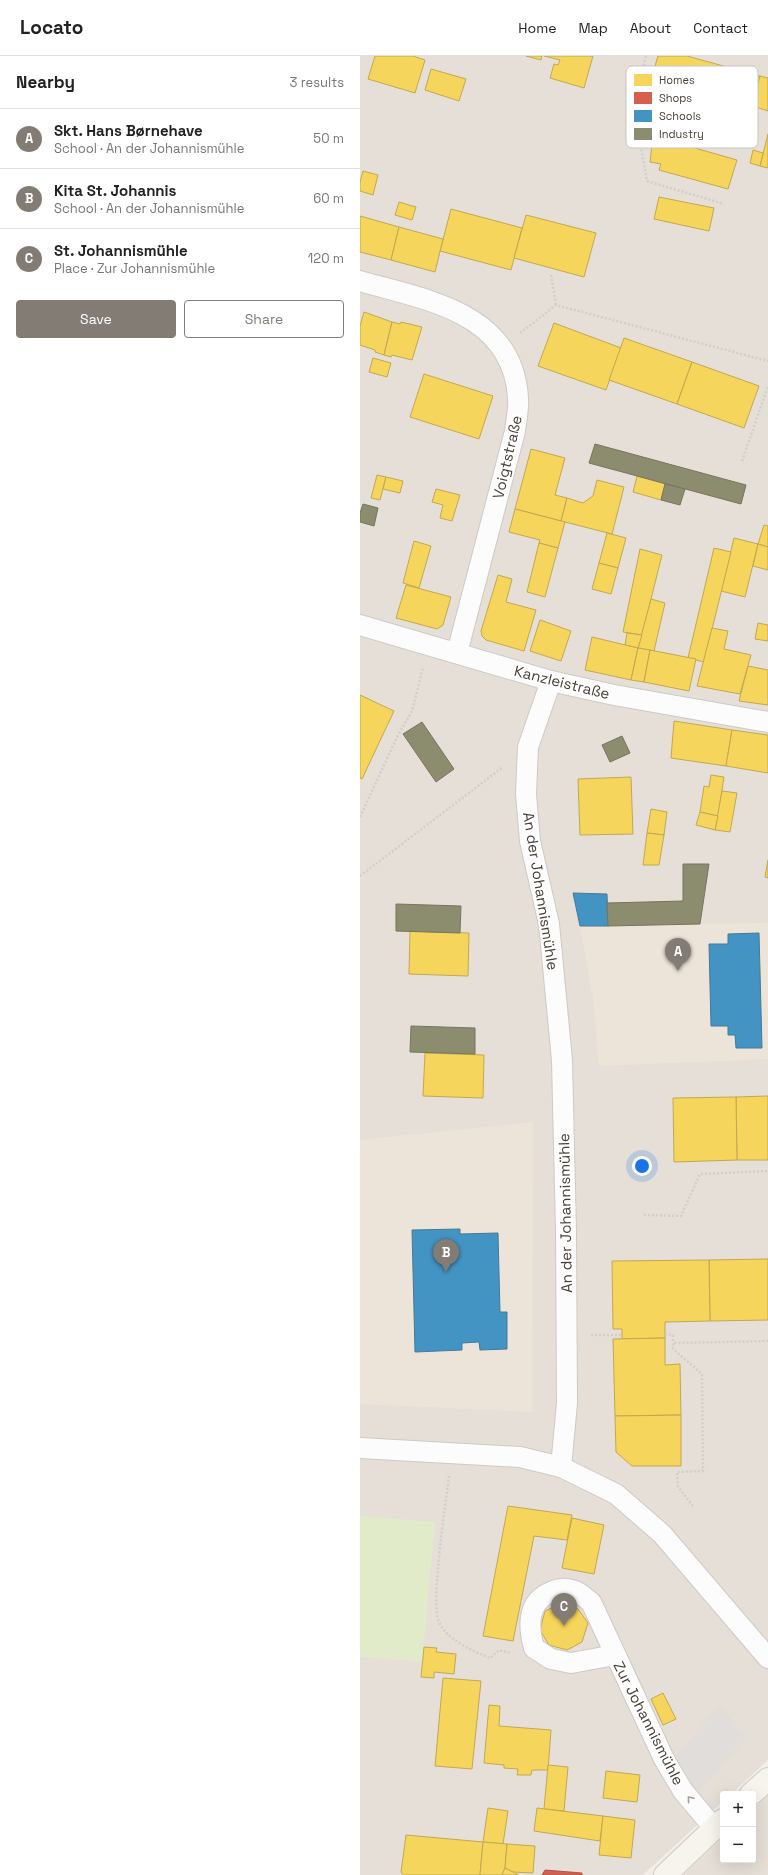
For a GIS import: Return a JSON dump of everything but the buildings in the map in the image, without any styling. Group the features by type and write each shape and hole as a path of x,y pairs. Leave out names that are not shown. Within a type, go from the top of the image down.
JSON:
{"street":[{"name":"Voigtstraße","path":"360,281 445,306 466,315 486,330 503,347 514,371 518,398 515,431 457,653"},
{"name":"Kanzleistraße","path":"360,625 551,680 614,695 768,722"},
{"name":"An der Johannismühle","path":"551,680 528,747 526,794 530,840 549,924 562,1060 567,1403 561,1467"},
{"path":"360,1448 520,1457 561,1467 616,1494 662,1534 768,1658"},
{"name":"Zur Johannismühle","path":"619,1664 572,1663 551,1659 534,1648 529,1631 532,1610 542,1595 559,1588 576,1591 591,1602 664,1759 683,1790 719,1824"},
{"path":"754,1791 768,1779"},
{"path":"665,1875 719,1824"}],"path":[{"path":"643,66 646,56"},
{"path":"641,148 647,181 724,204"},
{"path":"551,275 556,305"},
{"path":"503,347 556,305"},
{"path":"556,305 768,361"},
{"path":"742,461 768,386"},
{"path":"360,817 397,737 412,711 429,645"},
{"path":"360,876 528,747"},
{"path":"644,1215 681,1216 700,1174 768,1171"},
{"path":"665,1334 673,1335 673,1349 702,1374 704,1471 677,1472 678,1487 693,1506"},
{"path":"566,1336 622,1335"},
{"path":"673,1343 768,1341"},
{"path":"452,1453 436,1600 438,1622 447,1633 473,1651 490,1658 499,1650 516,1655 534,1648"}],"shaded area":[{"path":"360,56 768,56 768,1760 734,1791 720,1791 720,1804 643,1875 360,1875"},
{"path":"768,923 768,1059 599,1066 593,997 580,926"},
{"path":"533,1122 532,1412 360,1404 360,1140"},
{"path":"720,1704 745,1738 697,1794 677,1756"},
{"path":"768,1795 768,1875 683,1875 720,1840 720,1863 756,1863 756,1806"}],"green space":[{"path":"360,1516 435,1522 422,1662 360,1657"}],"place":[{"name":"Skt. Hans Børnehave","path":"678,971"},
{"name":"Kita St. Johannis","path":"446,1272"},
{"name":"St. Johannismühle","path":"564,1626"}]}
